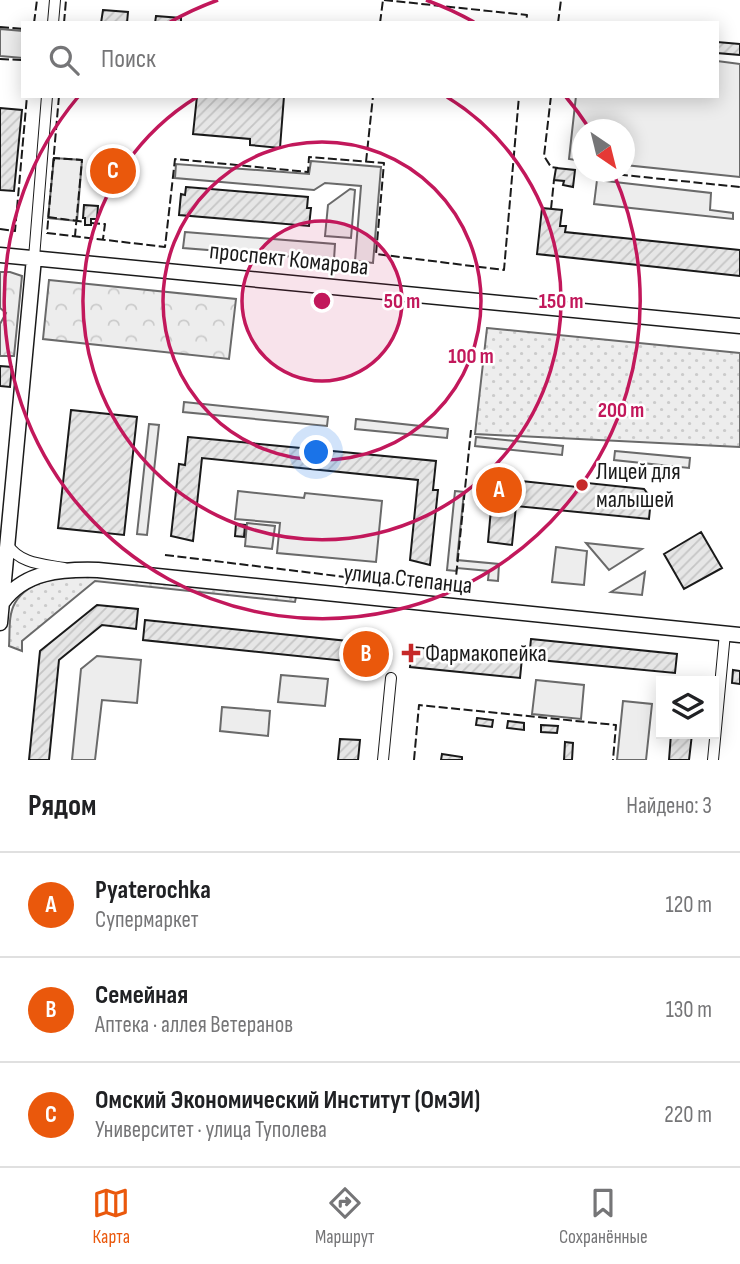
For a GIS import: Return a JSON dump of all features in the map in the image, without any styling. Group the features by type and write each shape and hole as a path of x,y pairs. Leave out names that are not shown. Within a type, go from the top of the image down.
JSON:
{"street":[{"path":"53,21 55,0"},
{"path":"0,623 47,98"},
{"name":"проспект Комарова","path":"0,255 740,326"},
{"name":"улица Степанца","path":"7,544 14,555 23,560 71,569 733,634"},
{"name":"улица Степанца","path":"2,603 15,587 28,579 71,569"},
{"path":"713,760 733,634"},
{"path":"383,760 391,678"}],"green space":[{"path":"0,272 22,276 14,356 0,356 0,324 6,313 0,308"},
{"path":"49,280 236,299 229,359 43,339"},
{"path":"487,328 740,353 740,447 475,434"},
{"path":"96,575 296,597 295,602 95,581 22,641 22,651 9,646 11,613 22,594 51,580"}],"shaded area":[{"path":"0,29 21,31 21,58 0,56"},
{"path":"719,61 740,64 740,177 635,166 635,119 573,119 576,98 719,98"},
{"path":"572,132 572,159 569,159"},
{"path":"54,158 82,160 77,221 48,218"},
{"path":"311,161 381,167 373,263 355,261 361,186 325,183 314,190 175,178 176,164 309,174"},
{"path":"597,182 615,182 711,193 710,210 733,213 733,219 594,204"},
{"path":"350,189 355,190 351,238 325,236 328,205"},
{"path":"185,232 335,244 334,260 183,248"},
{"path":"184,402 328,417 327,426 183,412"},
{"path":"356,419 448,429 447,438 355,429"},
{"path":"149,424 159,425 147,535 137,534"},
{"path":"476,437 563,446 562,455 475,446"},
{"path":"615,451 690,458 689,468 614,460"},
{"path":"238,491 304,498 305,493 382,501 376,562 277,553 280,523 235,519"},
{"path":"455,491 464,492 457,560 499,564 498,581 488,580 489,571 457,568 456,571 447,570"},
{"path":"247,523 275,526 272,549 245,546"},
{"path":"586,543 642,549 609,570"},
{"path":"556,547 587,551 584,585 552,582"},
{"path":"645,572 642,595 611,592"},
{"path":"97,656 141,660 137,703 102,700 95,760 72,760 81,669"},
{"path":"281,675 328,679 325,706 278,702"},
{"path":"536,680 584,685 581,719 532,714"},
{"path":"623,701 652,704 646,760 617,760"},
{"path":"222,707 270,711 268,736 220,731"}],"building":[{"path":"103,10 128,12 127,21 101,21"},
{"path":"156,16 181,18 181,21 155,21"},
{"path":"719,42 740,44 740,55 719,53"},
{"path":"197,98 284,98 280,148 250,145 250,139 193,134"},
{"path":"0,108 22,110 14,191 0,190"},
{"path":"556,168 572,170 573,187 563,185 564,181 554,180"},
{"path":"186,187 308,197 307,208 311,208 309,226 179,215 181,194 185,195"},
{"path":"84,205 98,206 97,219 91,219 91,225 85,225"},
{"path":"542,208 562,210 560,226 566,226 565,232 740,250 740,276 537,254"},
{"path":"0,366 12,367 10,387 0,386"},
{"path":"71,410 137,417 124,535 58,528"},
{"path":"188,437 436,461 433,490 438,490 430,565 410,560 418,480 202,458 193,541 171,536 179,464 185,465"},
{"path":"512,480 577,487 578,482 644,489 651,498 649,519 516,506 512,545 488,542 491,509 497,510 499,490 503,482"},
{"path":"236,524 245,525 244,537 235,536"},
{"path":"701,532 722,568 684,589 664,554"},
{"path":"97,605 138,609 136,629 102,625 59,660 49,760 29,760 40,651"},
{"path":"145,620 367,643 365,663 143,640"},
{"path":"531,639 677,654 675,673 529,659"},
{"path":"412,647 522,658 520,678 410,667"},
{"path":"733,670 740,671 740,684 732,683"},
{"path":"477,718 493,720 492,727 476,725"},
{"path":"508,721 524,723 524,730 507,728"},
{"path":"541,725 558,726 557,733 541,732"},
{"path":"340,739 360,740 358,760 338,760"},
{"path":"671,739 691,739 689,760 669,760"},
{"path":"565,742 573,743 572,760 564,760"},
{"path":"442,754 462,757 462,760 441,760"}],"fence":[{"path":"34,21 37,0"},
{"path":"64,21 66,0"},
{"path":"380,21 383,0"},
{"path":"384,0 527,15 526,21"},
{"path":"558,21 561,0"},
{"path":"0,27 21,29"},
{"path":"0,59 21,60"},
{"path":"0,229 15,231 27,98"},
{"path":"59,98 47,233 165,247 175,159 308,172 309,157 384,163 376,254 504,270 519,98"},
{"path":"366,162 373,98"},
{"path":"551,98 544,156 551,167 558,168"},
{"path":"54,161 54,158 82,160 75,236"},
{"path":"635,176 740,187"},
{"path":"551,209 554,180"},
{"path":"48,217 85,222"},
{"path":"91,223 105,224 103,239"},
{"path":"455,587 471,430"},
{"path":"165,555 428,587"},
{"path":"414,760 419,705 616,725 613,760"}],"place":[{"name":"Омский Экономический Институт (ОмЭИ)","path":"113,171"},
{"name":"Лицей для малышей","path":"582,485"},
{"name":"Pyaterochka","path":"499,490"},
{"name":"Фармакопейка","path":"411,653"},
{"name":"Семейная","path":"366,654"}]}
